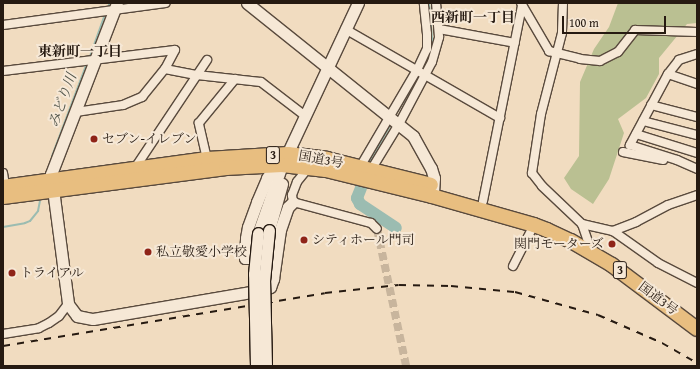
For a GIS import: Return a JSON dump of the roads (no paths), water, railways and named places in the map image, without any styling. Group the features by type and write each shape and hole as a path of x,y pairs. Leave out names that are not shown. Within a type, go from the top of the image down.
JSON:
{"highway":[{"name":"国道3号","path":"52,186 135,168 207,159 283,162 484,200 515,213 534,225 592,253 643,287 697,329"},
{"name":"国道3号","path":"3,186 52,186 283,162 327,160 366,169 534,225"}],"street":[{"path":"3,25 115,7 166,3"},
{"path":"247,3 413,136 431,168 433,191"},
{"path":"256,366 254,274 258,233 283,162 358,3"},
{"path":"366,169 390,117 418,70 427,50 424,3"},
{"path":"366,169 399,124 426,75 439,37 436,3"},
{"path":"564,3 562,33 541,114 532,173 542,186 582,224 592,253"},
{"path":"522,4 549,51 558,52 580,59 600,61 618,52 635,30 697,32"},
{"path":"484,200 522,4"},
{"path":"115,7 51,174 68,304 77,316 93,319 263,290 270,287 284,217 288,207 293,202"},
{"path":"345,29 500,118"},
{"path":"439,29 515,43"},
{"path":"3,71 175,50 165,69 142,97 123,105 76,112"},
{"path":"697,54 680,60 668,74 630,145 677,160 697,169"},
{"path":"135,168 207,60"},
{"path":"165,69 197,75 261,82 304,115"},
{"path":"668,74 697,84"},
{"path":"207,159 200,123 235,79"},
{"path":"651,105 697,117"},
{"path":"643,121 697,135"},
{"path":"636,134 697,153"},
{"path":"623,152 686,164"},
{"path":"266,366 264,281 269,230 283,162"},
{"path":"275,258 245,258 248,227 262,190 283,162"},
{"path":"293,202 292,195 297,182 309,167"},
{"path":"613,231 636,222 668,205 697,195"},
{"path":"293,202 371,223 377,229"},
{"path":"582,224 613,231 658,263 697,283"},
{"path":"513,266 534,225"},
{"path":"3,334 39,328 59,316 68,304"}],"waterway":[{"path":"429,3 432,41 430,56"},
{"name":"みどり川","path":"89,59 104,17"},
{"name":"みどり川","path":"52,156 87,63"},
{"path":"396,114 418,78"},
{"path":"370,161 390,126"},
{"path":"361,188 357,198 360,204 396,228"},
{"name":"みどり川","path":"3,227 30,221 38,211 40,201"}],"tunnel":[{"path":"377,229 406,366"}],"railway":[{"path":"3,346 325,293 399,285 451,286 515,292 598,315 662,343 697,363"}],"place":[{"name":"セブン-イレブン","path":"94,139"},
{"name":"シティホール門司","path":"304,240"},
{"name":"関門モーターズ","path":"612,244"},
{"name":"私立敬愛小学校","path":"148,252"},
{"name":"トライアル","path":"12,273"}],"district":[{"name":"西新町一丁目","path":"473,17"},
{"name":"東新町一丁目","path":"80,51"}]}
